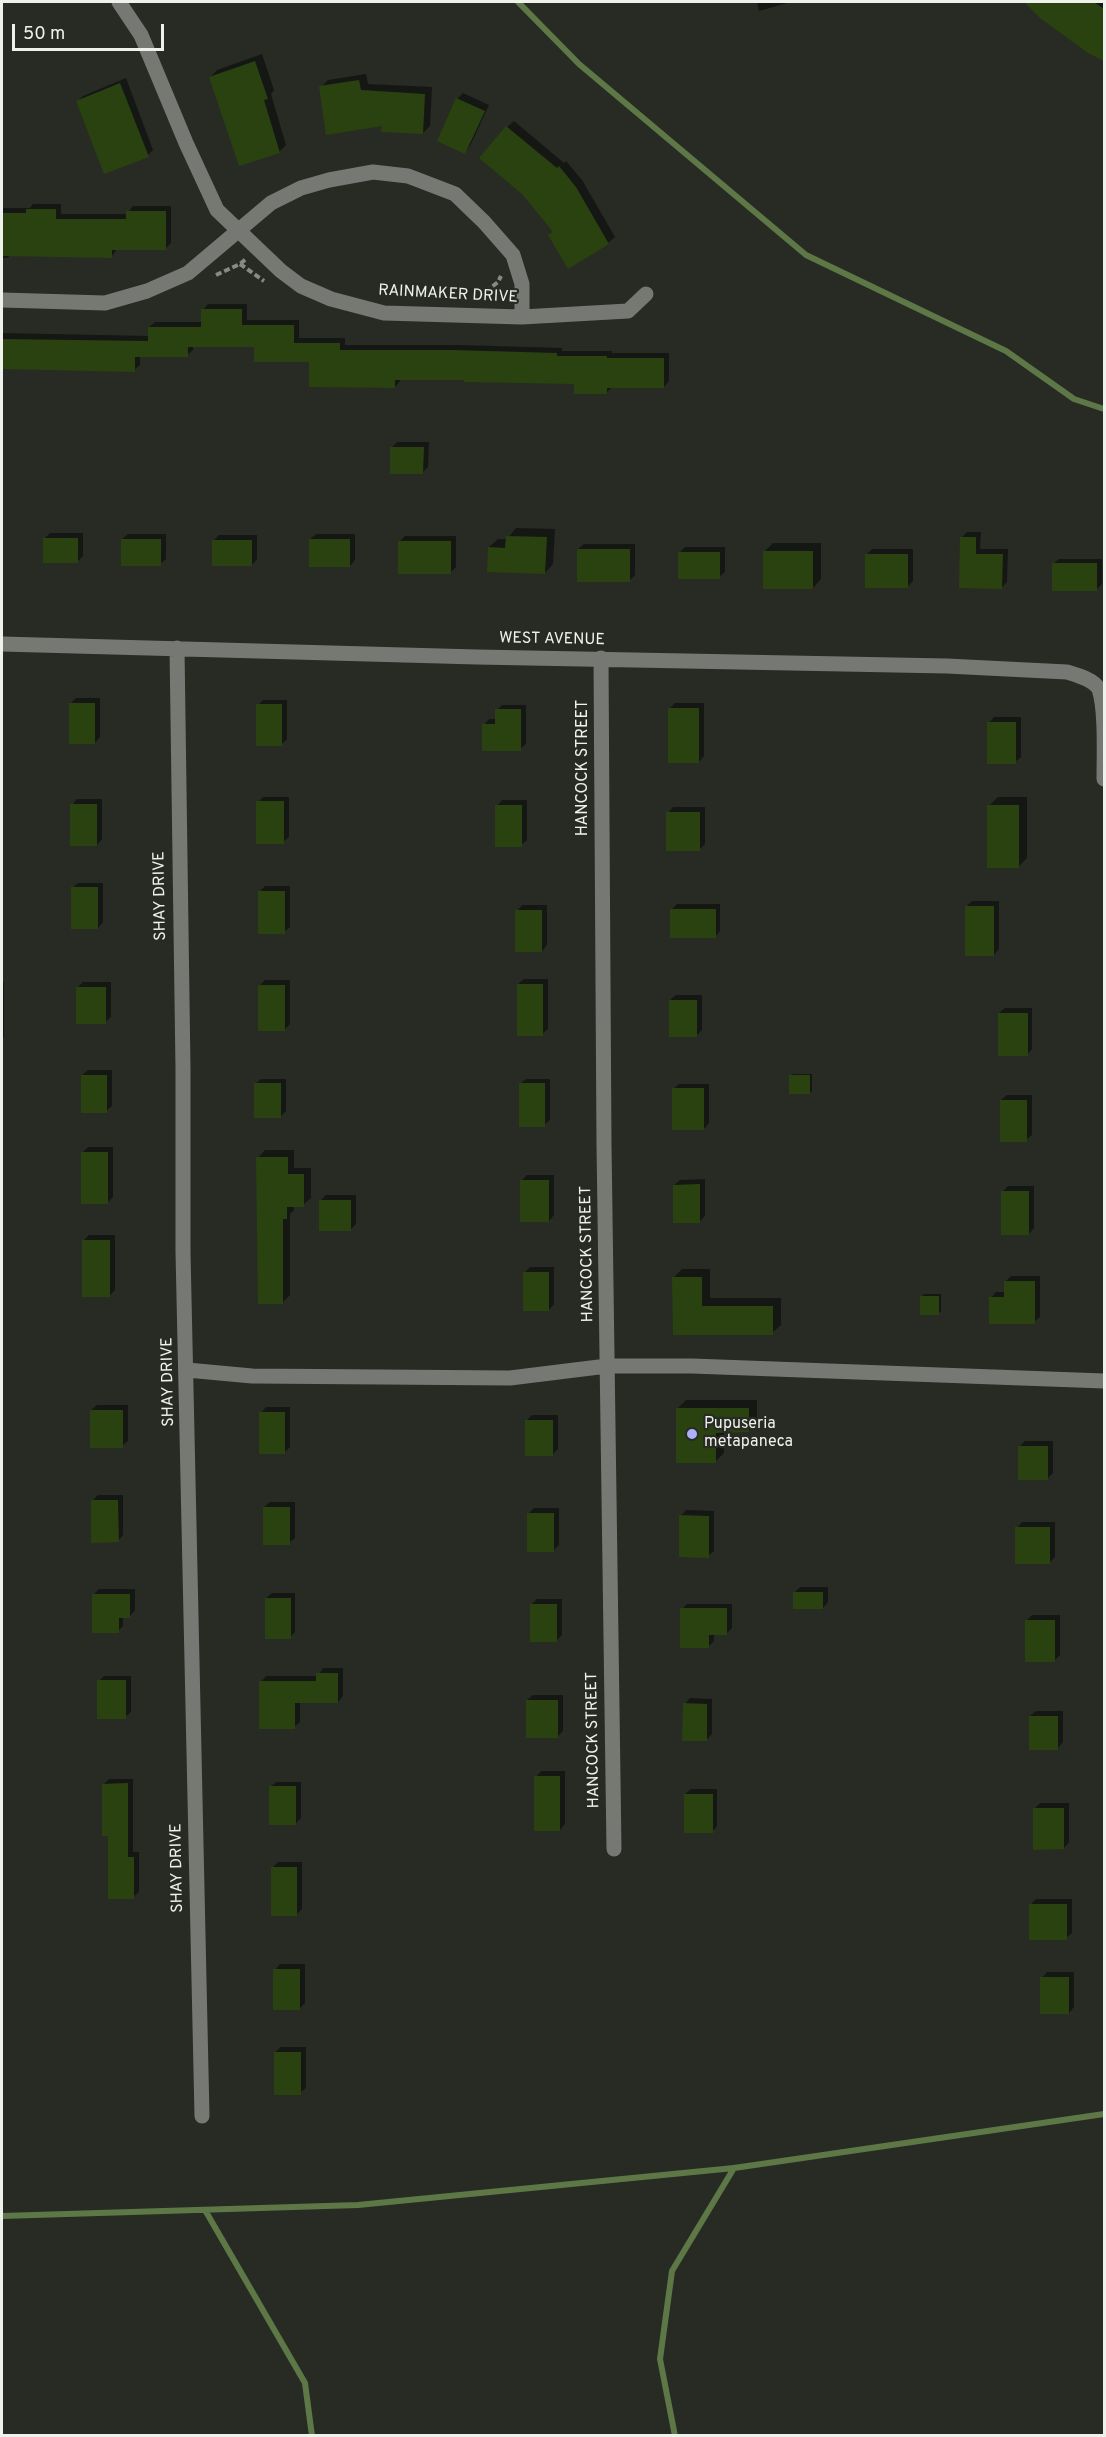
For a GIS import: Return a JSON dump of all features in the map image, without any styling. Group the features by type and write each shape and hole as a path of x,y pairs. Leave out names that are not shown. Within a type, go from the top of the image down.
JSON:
{"street":[{"name":"RAINMAKER DRIVE","path":"119,2 141,35 217,210 301,286 331,299 384,313 517,317 628,311 646,294"},
{"path":"2,300 105,303 147,291 188,273 271,203 301,188 373,172 408,176 455,194 484,222 513,255 522,284 517,317"},
{"name":"WEST AVENUE","path":"2,644 1043,669 1083,676 1098,687 1104,705 1104,778"},
{"name":"SHAY DRIVE","path":"177,648 183,1069 183,1252 201,2116"},
{"name":"HANCOCK STREET","path":"601,658 614,1849"},
{"path":"187,1370 252,1376 510,1378 607,1366 692,1366 1104,1381"}],"path":[{"path":"240,264 257,247"},
{"path":"505,268 498,282 488,290 517,317"}],"building":[{"path":"1024,2 1094,2 1104,9 1104,61 1088,53 1040,18"},
{"path":"255,61 268,99 264,100 280,153 239,166 209,77"},
{"path":"359,80 361,90 425,94 423,134 381,132 382,126 326,135 319,86"},
{"path":"120,83 149,157 104,174 76,101"},
{"path":"456,98 485,111 465,154 437,141"},
{"path":"506,126 557,168 559,166 576,187 609,244 568,269 548,235 553,232 522,194 479,158"},
{"path":"26,209 56,209 56,219 126,219 126,211 166,211 166,250 112,250 112,258 2,256 2,213 26,213"},
{"path":"201,309 242,309 242,325 294,325 294,343 340,343 340,350 452,350 557,353 557,356 607,356 607,358 664,358 664,388 607,388 607,394 574,394 574,384 464,382 464,380 395,380 395,388 309,387 309,362 254,362 254,347 188,347 188,357 135,357 135,372 2,369 2,339 148,341 148,327 201,327"},
{"path":"390,447 424,447 423,474 390,474"},
{"path":"506,536 547,537 545,574 487,572 488,547 505,548"},
{"path":"960,537 976,537 976,554 1003,554 1002,589 959,588"},
{"path":"43,538 78,538 78,563 43,563"},
{"path":"121,539 161,539 161,566 121,566"},
{"path":"309,539 350,539 350,567 309,567"},
{"path":"212,540 252,540 252,566 212,566"},
{"path":"398,541 451,541 451,574 398,574"},
{"path":"577,549 630,549 630,582 577,582"},
{"path":"763,551 813,551 813,589 763,589"},
{"path":"678,552 720,552 720,579 678,579"},
{"path":"865,554 908,554 908,588 865,588"},
{"path":"1052,563 1097,563 1097,591 1052,591"},
{"path":"69,703 95,703 95,744 69,744"},
{"path":"256,704 282,704 282,746 256,746"},
{"path":"668,708 699,708 699,763 668,763"},
{"path":"495,709 521,709 521,751 482,751 482,724 495,724"},
{"path":"987,722 1016,722 1016,764 987,764"},
{"path":"256,801 284,801 284,844 256,844"},
{"path":"70,804 97,804 97,846 70,846"},
{"path":"495,805 522,805 522,847 495,847"},
{"path":"987,805 1019,805 1019,868 987,868"},
{"path":"666,812 700,812 700,851 666,851"},
{"path":"71,887 98,887 98,929 71,929"},
{"path":"258,891 285,891 285,934 258,934"},
{"path":"965,906 994,906 994,956 965,956"},
{"path":"670,909 716,909 716,938 670,938"},
{"path":"515,910 542,910 542,952 515,952"},
{"path":"517,984 543,984 543,1036 517,1036"},
{"path":"258,985 285,985 285,1031 258,1031"},
{"path":"76,987 106,987 106,1024 76,1024"},
{"path":"669,1000 697,1000 697,1037 669,1037"},
{"path":"998,1013 1028,1013 1028,1056 998,1056"},
{"path":"81,1075 107,1075 107,1113 81,1113"},
{"path":"789,1075 810,1075 810,1094 789,1094"},
{"path":"254,1083 281,1083 281,1118 254,1118"},
{"path":"519,1083 545,1083 545,1127 519,1127"},
{"path":"672,1088 704,1088 704,1130 672,1130"},
{"path":"1000,1100 1027,1100 1027,1142 1000,1142"},
{"path":"81,1152 108,1152 108,1204 81,1204"},
{"path":"256,1157 288,1157 288,1174 304,1174 304,1207 287,1207 287,1219 283,1219 283,1304 258,1304"},
{"path":"520,1180 549,1180 549,1222 520,1222"},
{"path":"700,1184 700,1223 673,1223 673,1185"},
{"path":"1001,1191 1029,1191 1029,1235 1001,1235"},
{"path":"319,1200 351,1200 351,1231 319,1231"},
{"path":"82,1240 110,1240 110,1297 82,1297"},
{"path":"523,1272 549,1272 549,1311 523,1311"},
{"path":"672,1277 702,1277 702,1306 773,1306 773,1335 673,1335"},
{"path":"1004,1281 1035,1281 1035,1324 989,1324 989,1297 1004,1297"},
{"path":"920,1296 939,1296 939,1315 920,1315"},
{"name":"Pupuseria metapaneca","path":"676,1408 749,1408 749,1432 716,1433 716,1463 676,1463"},
{"path":"90,1410 123,1410 123,1448 90,1448"},
{"path":"259,1412 285,1412 285,1454 259,1454"},
{"path":"525,1420 553,1420 553,1456 525,1456"},
{"path":"1018,1446 1048,1446 1048,1480 1018,1480"},
{"path":"91,1500 118,1500 119,1542 91,1543"},
{"path":"263,1507 290,1507 290,1545 263,1545"},
{"path":"527,1513 554,1513 554,1552 527,1552"},
{"path":"679,1515 709,1516 709,1558 679,1557"},
{"path":"1015,1527 1050,1527 1050,1564 1015,1564"},
{"path":"793,1592 823,1592 823,1609 793,1609"},
{"path":"92,1594 130,1594 130,1618 119,1618 119,1633 92,1633"},
{"path":"265,1598 291,1598 291,1639 265,1639"},
{"path":"530,1604 557,1604 557,1642 530,1642"},
{"path":"680,1608 727,1608 727,1635 709,1635 709,1648 680,1648"},
{"path":"1025,1620 1055,1620 1055,1662 1025,1662"},
{"path":"316,1673 338,1673 338,1703 295,1703 295,1729 259,1729 259,1681 316,1681"},
{"path":"97,1680 126,1680 126,1719 97,1719"},
{"path":"526,1700 558,1700 558,1738 526,1738"},
{"path":"683,1703 707,1704 707,1741 682,1741"},
{"path":"1029,1716 1058,1716 1058,1750 1029,1750"},
{"path":"534,1776 560,1776 560,1831 534,1831"},
{"path":"128,1783 128,1857 134,1857 134,1899 108,1899 108,1836 102,1836 102,1784"},
{"path":"269,1786 296,1786 296,1825 269,1825"},
{"path":"684,1794 713,1794 713,1833 684,1833"},
{"path":"1033,1808 1064,1808 1064,1849 1033,1850"},
{"path":"271,1867 297,1867 297,1916 271,1916"},
{"path":"1029,1904 1067,1904 1067,1940 1029,1940"},
{"path":"273,1969 300,1969 300,2010 273,2010"},
{"path":"1040,1977 1069,1977 1069,2014 1040,2014"},
{"path":"274,2052 301,2052 301,2095 274,2095"}],"waterway":[{"path":"518,2 579,64 806,255 1006,351 1074,399 1104,409"},
{"path":"2,2216 358,2205 734,2168 1104,2114"},
{"path":"675,2436 660,2359 672,2271 734,2168"},
{"path":"205,2210 305,2383 312,2436"}],"place":[{"name":"Pupuseria metapaneca","path":"692,1434"}]}
